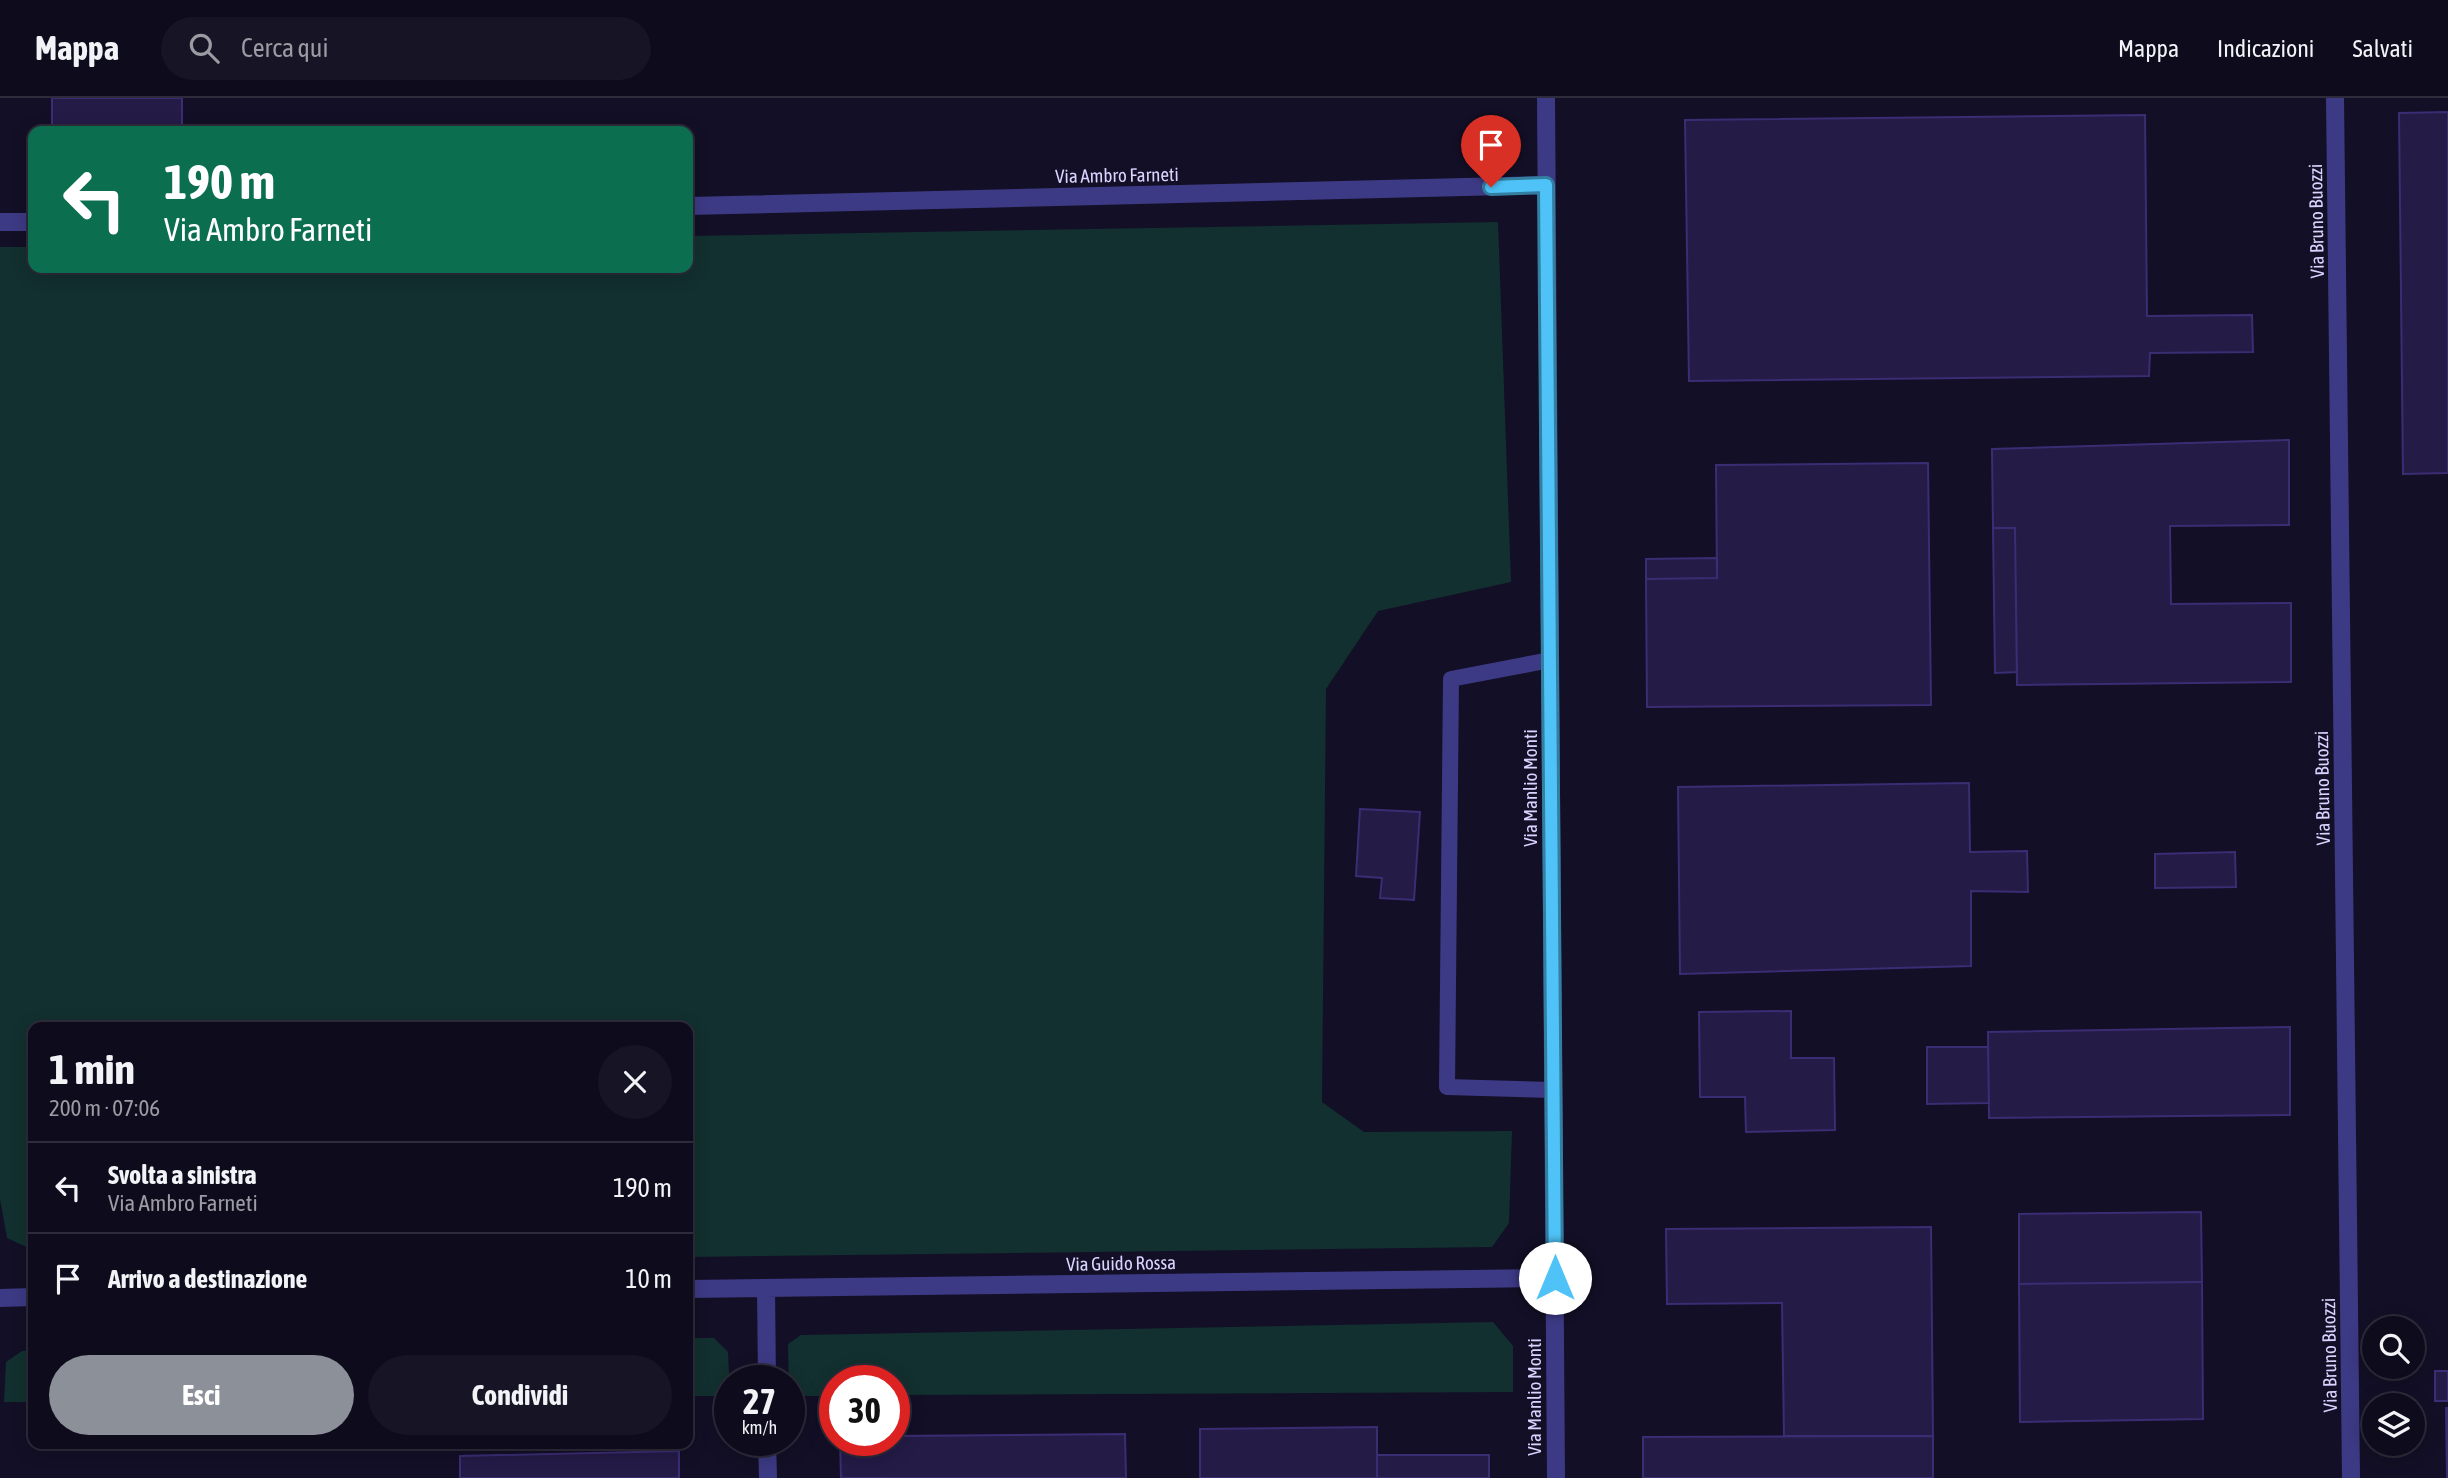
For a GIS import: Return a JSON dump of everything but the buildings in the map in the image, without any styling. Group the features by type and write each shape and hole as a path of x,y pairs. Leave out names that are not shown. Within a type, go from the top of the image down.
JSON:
{"street":[{"name":"Via Manlio Monti","path":"1546,98 1556,1478"},
{"name":"Via Bruno Buozzi","path":"2335,98 2351,1478"},
{"name":"Via Ambro Farneti","path":"693,206 1546,185"},
{"path":"0,222 28,222"},
{"name":"Via Guido Rossa","path":"693,1289 1555,1278"},
{"path":"766,1288 767,1365"},
{"path":"0,1298 28,1297"},
{"path":"767,1456 768,1478"}],"lane":[{"path":"1550,660 1451,679 1447,1087 1553,1090"}],"green space":[{"path":"1498,222 1511,582 1378,611 1326,689 1322,1102 1364,1132 1512,1131 1509,1223 1492,1247 693,1257 693,1022 28,1022 28,1248 7,1238 0,1199 0,247 28,247 28,273 693,273 693,236"},
{"path":"1493,1322 1513,1346 1513,1392 910,1395 910,1365 819,1365 819,1396 805,1396 805,1365 788,1365 788,1344 801,1335"},
{"path":"693,1338 714,1338 728,1352 729,1365 714,1365 714,1396 693,1396"},
{"path":"28,1350 28,1402 4,1402 6,1362 22,1351"}],"route":[{"path":"1491,187 1546,185 1555,1278"}]}
